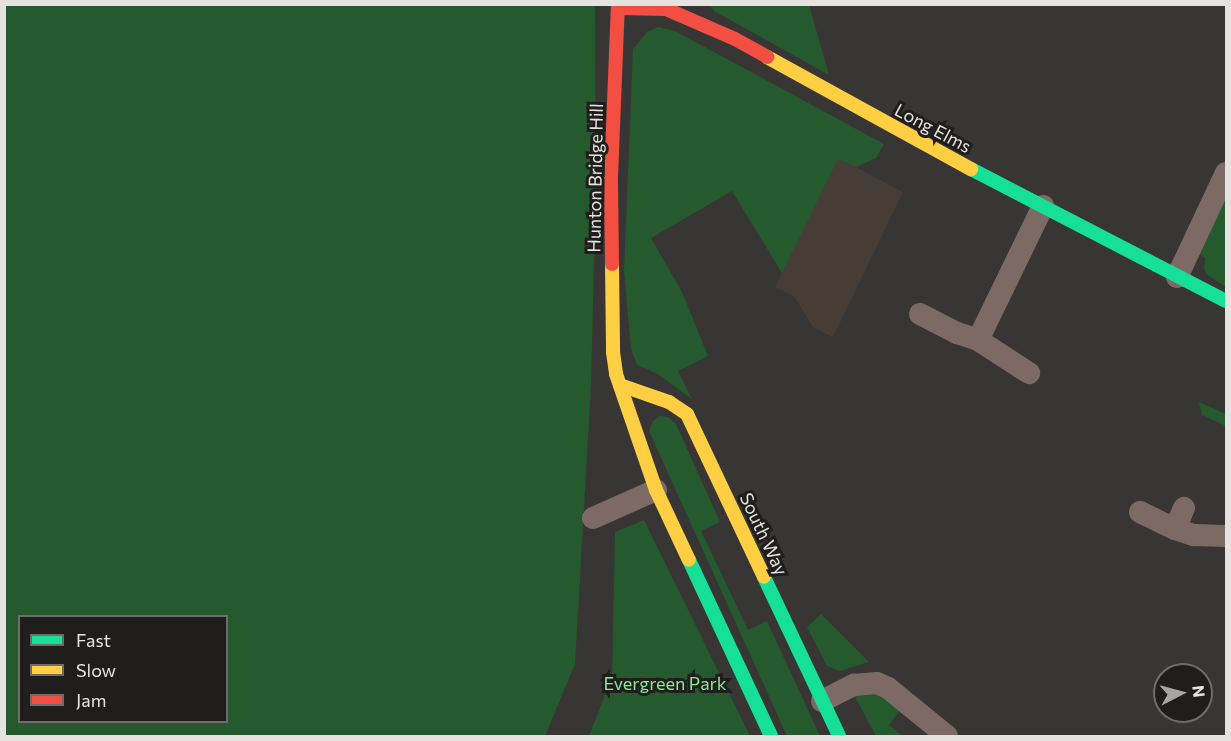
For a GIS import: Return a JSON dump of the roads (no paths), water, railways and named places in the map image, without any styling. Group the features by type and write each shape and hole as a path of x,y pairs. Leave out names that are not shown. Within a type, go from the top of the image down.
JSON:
{"street":[{"name":"Long Elms","path":"618,6 689,11 901,132 1227,302"},
{"name":"Hunton Bridge Hill","path":"618,6 611,177 613,352 620,385"},
{"path":"1177,277 1227,173"},
{"path":"978,340 1043,206"},
{"path":"920,314 957,333 978,340 1029,373"},
{"path":"620,385 631,425 656,490 771,736"},
{"name":"South Way","path":"620,385 669,402 687,414 839,736"},
{"path":"593,518 656,490"},
{"path":"1175,529 1184,508"},
{"path":"1140,512 1175,529 1194,535 1227,536"},
{"path":"822,701 854,685 877,683 947,736"}],"park label":[{"name":"Evergreen Park","path":"665,683"}]}
